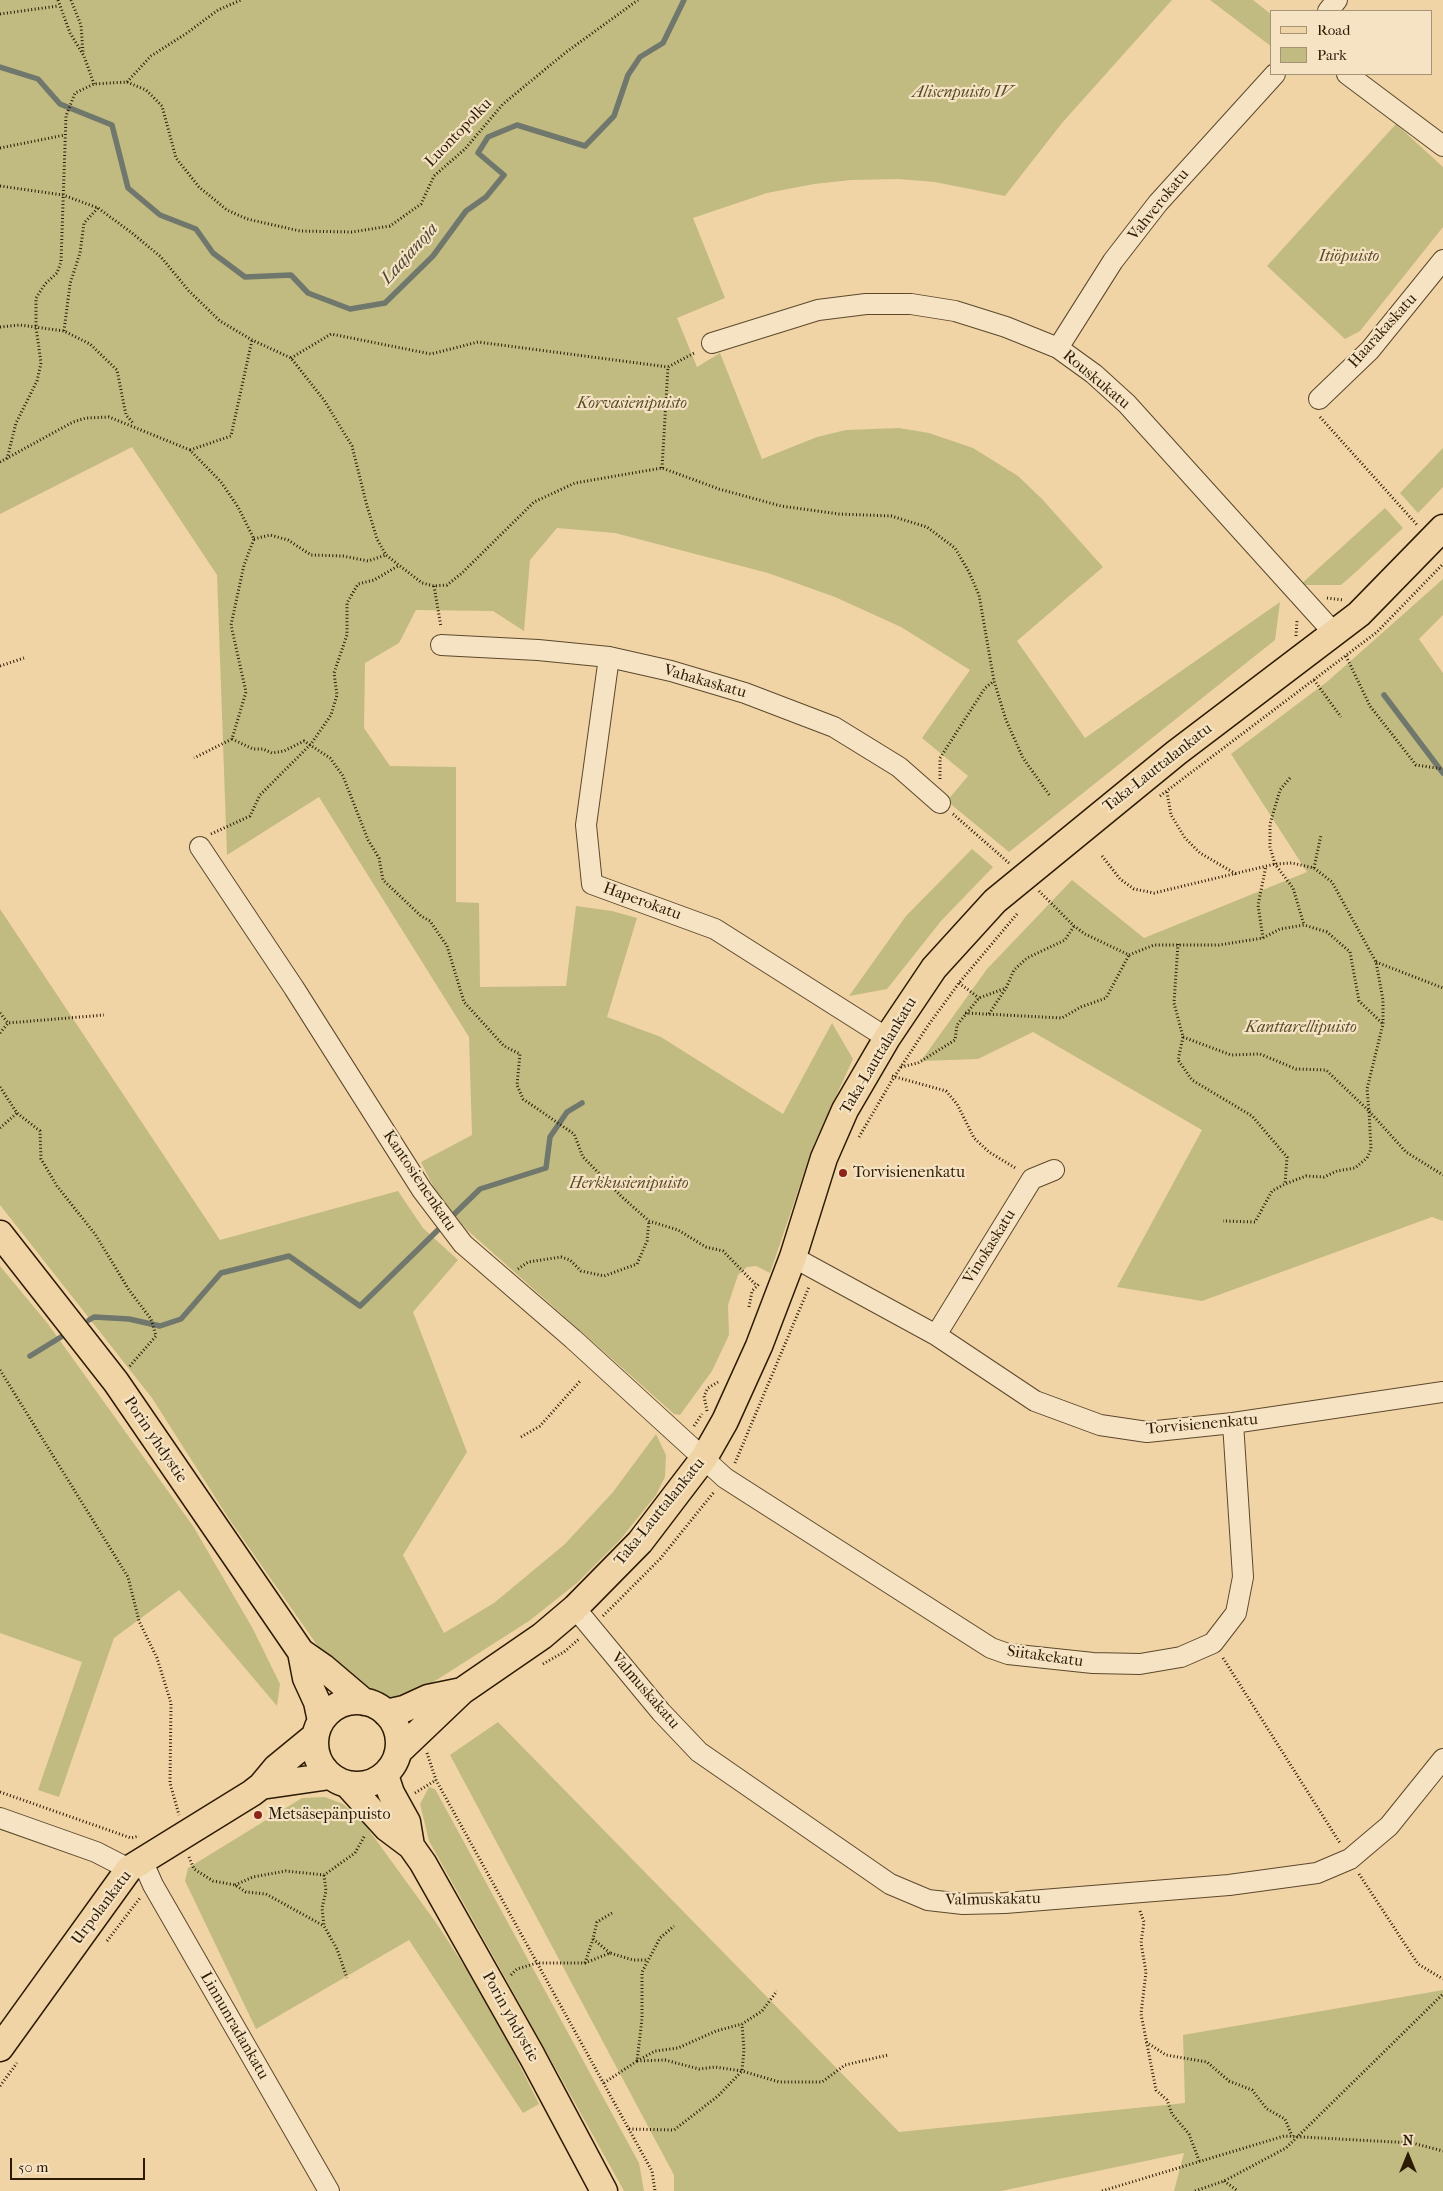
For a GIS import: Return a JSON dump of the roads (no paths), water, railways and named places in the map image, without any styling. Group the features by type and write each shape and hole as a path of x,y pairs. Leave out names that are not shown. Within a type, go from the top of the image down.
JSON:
{"main road":[{"name":"Taka-Lauttalankatu","path":"398,1752 462,1691 542,1636 575,1608 640,1542 704,1458 725,1421 759,1346 804,1262 824,1158 857,1087 934,968 995,901 1034,887 1176,753 1359,614 1437,534"},
{"name":"Porin yhdystie","path":"0,1234 116,1382 301,1652 375,1707"},
{"name":"Porin yhdystie","path":"301,1652 306,1678 317,1702 318,1729"},
{"name":"Taka-Lauttalankatu","path":"375,1707 404,1709 428,1698 462,1691"},
{"path":"341,1704 375,1707 398,1732 398,1752 394,1764 385,1775 374,1782 363,1785 339,1780 317,1758 318,1729 332,1709 341,1704"},
{"name":"Urpolankatu","path":"0,2048 144,1859 261,1786 276,1768 318,1729"},
{"name":"Porin yhdystie","path":"385,1775 391,1793 407,1822 411,1846 495,1990 604,2191"},
{"name":"Porin yhdystie","path":"339,1780 387,1828 411,1846"},
{"name":"Urpolankatu","path":"261,1786 339,1780"}],"street":[{"path":"1329,10 1337,0"},
{"name":"Vahverokatu","path":"1058,348 1114,261 1158,203 1274,75"},
{"path":"1349,75 1443,146"},
{"name":"Haarakaskatu","path":"1319,399 1370,350 1443,260"},
{"name":"Rouskukatu","path":"712,343 818,310 866,304 911,304 955,311 1006,327 1058,348 1094,374 1127,404 1334,633"},
{"name":"Vahakaskatu","path":"441,645 538,650 608,658 671,671 745,693 834,727 899,767 940,802"},
{"name":"Haperokatu","path":"608,658 586,825 592,884 716,929 887,1038"},
{"name":"Kantosienenkatu","path":"204,841 294,988 422,1190 463,1244 704,1458"},
{"name":"Vinokaskatu","path":"936,1335 1032,1179 1054,1170"},
{"name":"Torvisienenkatu","path":"804,1262 936,1335 1035,1402 1100,1425 1147,1432 1233,1423 1443,1392"},
{"name":"Siitakekatu","path":"704,1458 725,1478 991,1648 1003,1652 1093,1663 1140,1664 1181,1657 1213,1643 1236,1613 1243,1577 1233,1423"},
{"name":"Valmuskakatu","path":"575,1608 661,1712 699,1752 890,1884 928,1900 963,1904 1133,1893 1229,1885 1317,1873 1350,1859 1389,1826 1443,1759"},
{"path":"0,1818 96,1852 144,1859"},
{"name":"Linnunradankatu","path":"144,1859 153,1885 329,2191"}],"waterway":[{"name":"Laajanoja","path":"0,67 38,79 60,104 112,125 128,188 160,215 196,229 213,253 245,277 291,275 308,293 350,309 385,303 433,256 466,211 486,197 504,175 478,153 488,137 517,125 585,146 614,116 628,75 640,57 663,43 684,0"},
{"path":"1384,695 1443,773"},
{"path":"89,1320 94,1317 129,1319 160,1326 181,1319 221,1273 289,1256 360,1306 480,1189 546,1168 550,1137 567,1112 582,1103"},
{"path":"30,1356 61,1337"}],"place":[{"name":"Torvisienenkatu","path":"843,1173"},
{"name":"Metsäsepänpuisto","path":"258,1815"}],"park label":[{"name":"Alisenpuisto IV","path":"963,93"},
{"name":"Itiöpuisto","path":"1349,257"},
{"name":"Korvasienipuisto","path":"632,404"},
{"name":"Kanttarellipuisto","path":"1301,1028"},
{"name":"Herkkusienipuisto","path":"629,1184"}]}
